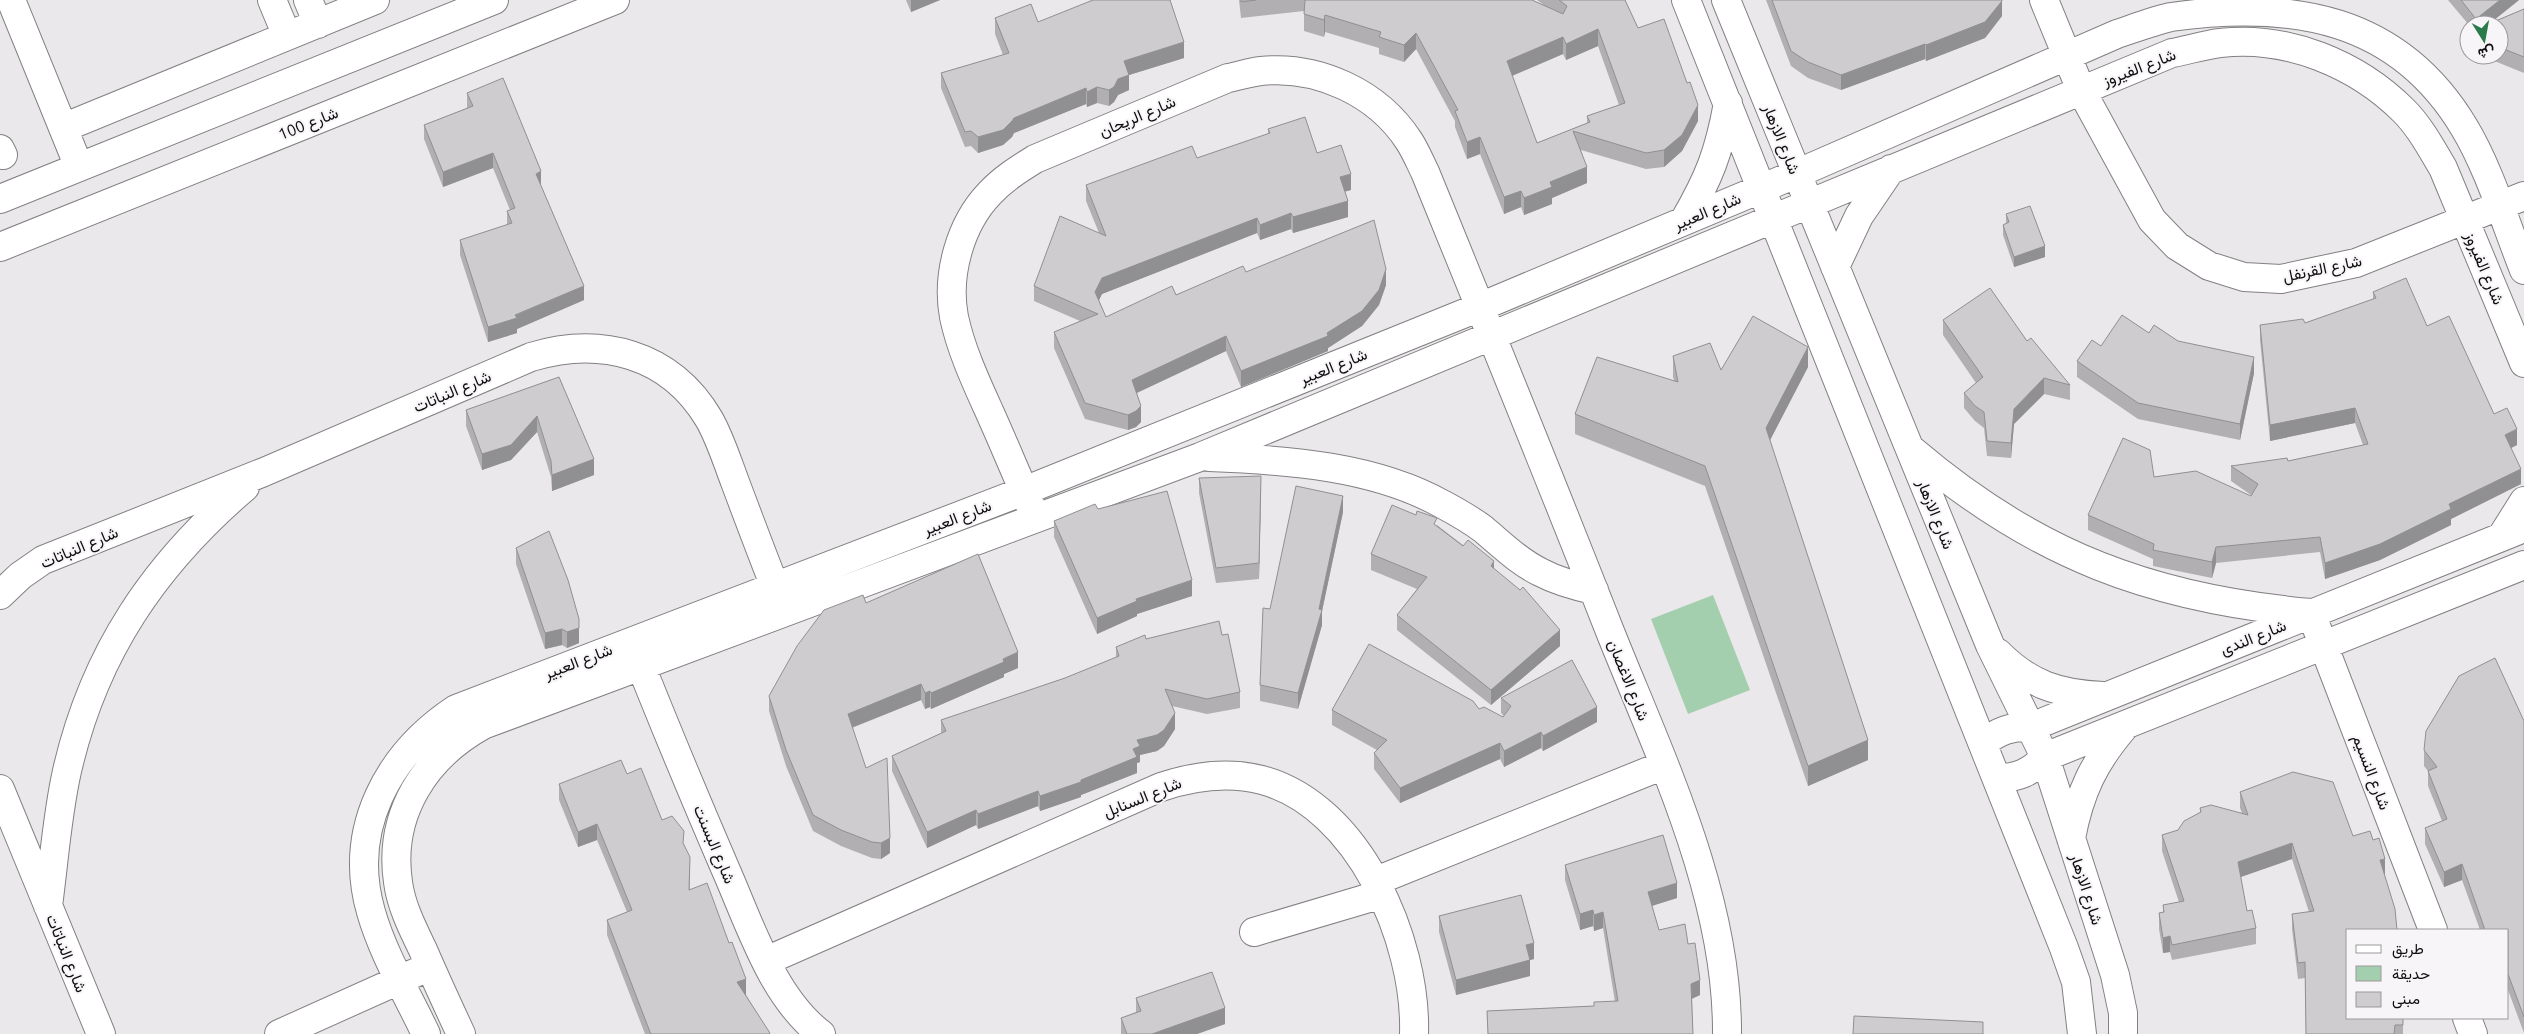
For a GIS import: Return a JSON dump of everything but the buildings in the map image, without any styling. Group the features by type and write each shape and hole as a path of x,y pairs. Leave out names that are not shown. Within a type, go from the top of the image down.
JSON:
{"street":[{"path":"11,0 79,167"},
{"path":"272,0 286,36"},
{"path":"63,128 286,36 313,12 375,0"},
{"path":"0,199 494,0"},
{"name":"شارع 100","path":"0,247 615,0"},
{"path":"1686,0 2064,948 2076,982 2082,1034"},
{"name":"شارع الازهار","path":"1726,0 1990,645 2045,757 2115,975 2123,1013 2123,1034"},
{"name":"شارع القرنفل","path":"2044,0 2065,56 2081,90 2152,220 2177,246 2209,266 2244,277 2281,278 2356,263 2524,196"},
{"path":"1796,174 2117,34 2170,17 2188,14 2225,9 2280,9 2326,16 2368,33 2407,58 2440,90 2465,128 2524,270"},
{"name":"شارع الفيروز","path":"1808,203 2172,53 2221,43 2255,42 2288,47 2321,56 2352,70 2380,89 2405,112 2426,138 2443,168 2524,363"},
{"name":"شارع الريحان","path":"1036,518 975,380 954,316 952,283 958,251 970,221 989,194 1010,174 1035,159 1228,78 1261,71 1296,71 1330,78 1361,93 1388,114 1409,141 1424,172 1492,336"},
{"path":"1684,221 1705,185 1720,145 1728,103"},
{"path":"1835,267 1859,216 1891,169"},
{"name":"شارع العبير","path":"426,1034 371,912 366,882 365,853 369,824 378,796 392,770 410,746 432,726 456,710 1024,491 1480,306 1796,174"},
{"name":"شارع العبير","path":"461,1034 405,908 398,883 396,859 398,836 404,812 414,790 427,770 462,737 483,725 1200,457 1808,203"},
{"name":"شارع الاغصان","path":"1492,336 1664,765 1711,903 1722,957 1727,1034"},
{"name":"شارع النباتات","path":"0,595 20,576 43,560 264,472 531,357 576,347 600,348 633,355 663,370 689,392 709,419 785,613"},
{"path":"1910,449 1951,484 1997,515 2046,542 2096,566 2148,584 2202,599 2256,608 2312,613"},
{"path":"1200,457 1251,458 1302,464 1353,473 1402,486 1443,504 1473,523 1539,572 1566,583 1594,590"},
{"path":"48,906 67,772 83,714 106,658 135,606 171,558 213,515 264,472"},
{"path":"2513,532 2524,501"},
{"name":"شارع الندى","path":"1983,743 2006,729 2014,726 2031,727 2513,532"},
{"name":"شارع الندى","path":"1998,779 2017,778 2033,770 2045,757 2524,565"},
{"name":"شارع النسيم","path":"2312,613 2433,929"},
{"name":"شارع البسنت","path":"632,641 766,961 788,998 821,1034"},
{"path":"1990,645 2013,668 2042,686 2074,695 2107,696"},
{"path":"2071,839 2077,807 2088,777 2105,749 2126,725"},
{"path":"1254,932 1379,888 1664,765"},
{"name":"شارع السنابل","path":"766,961 1161,786 1194,777 1228,775 1262,780 1294,793 1322,812 1345,838 1379,888 1409,972 1415,1013 1414,1034"},
{"name":"شارع النباتات","path":"0,789 101,1034"},
{"path":"279,1034 430,966"},
{"path":"2467,1019 2473,1034"}],"green space":[{"path":"1713,595 1750,690 1688,714 1651,619"}]}
